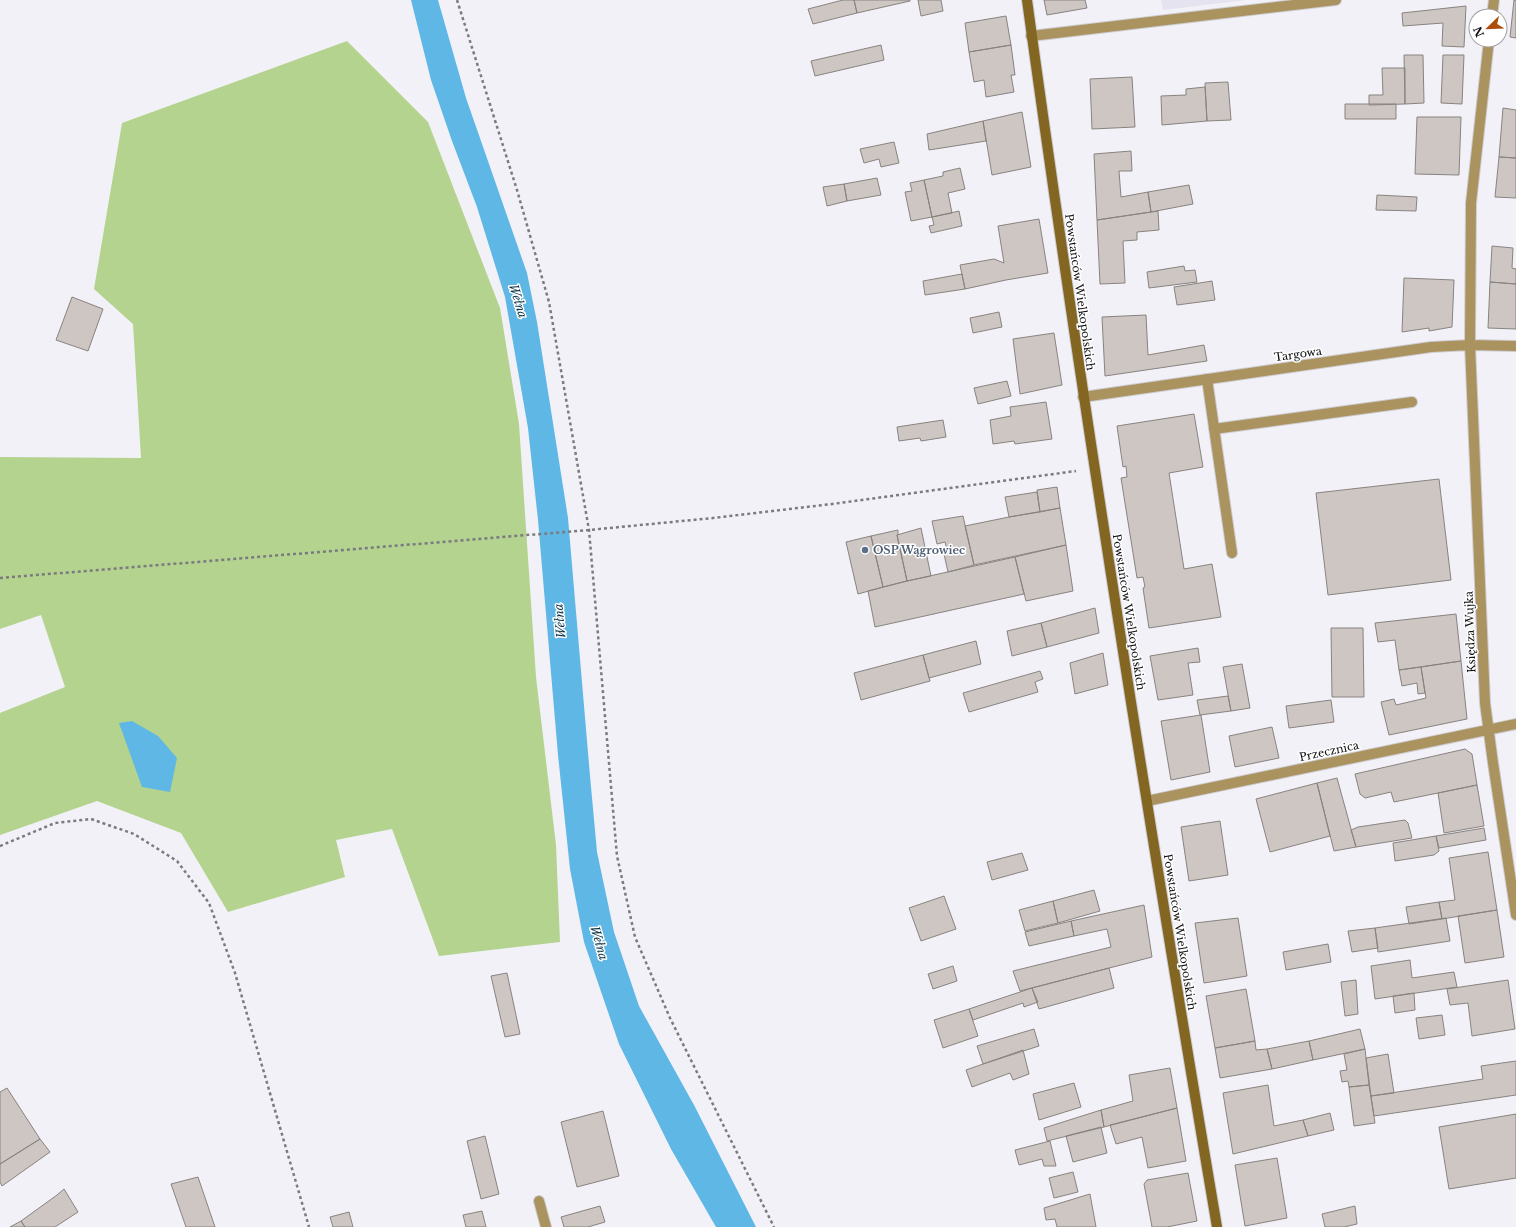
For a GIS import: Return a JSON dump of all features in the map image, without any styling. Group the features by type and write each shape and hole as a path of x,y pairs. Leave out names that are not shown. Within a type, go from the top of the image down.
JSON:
{"street":[{"name":"Powstańców Wielkopolskich","path":"1026,0 1083,397 1170,952 1216,1227"},
{"path":"1031,36 1336,0"},
{"name":"Księdza Wujka","path":"1488,48 1471,203 1470,345 1485,703 1516,915"},
{"name":"Targowa","path":"1083,397 1431,347 1470,345 1516,346"},
{"path":"1207,379 1232,553"},
{"path":"1214,429 1412,402"},
{"name":"Przecznica","path":"1147,801 1516,724"},
{"path":"539,1201 546,1227"}],"path":[{"path":"457,0 517,190 549,302 589,530 617,856 635,937 670,1018 774,1227"},
{"path":"0,578 589,530 712,518 832,504 1094,468"},
{"path":"0,846 55,823 91,819 134,834 176,861 209,903 235,973 309,1227"}],"shaded area":[{"path":"1161,0 1247,0 1163,10"}],"green space":[{"path":"347,41 428,122 500,308 519,424 536,677 556,845 560,942 439,956 392,829 336,840 345,877 228,912 181,833 97,801 0,835 0,713 65,687 41,615 0,629 0,457 141,458 133,324 94,289 122,123"}],"water":[{"name":"Wełna","path":"411,0 438,0 466,98 527,273 537,322 568,518 597,852 614,932 639,1006 694,1105 756,1227 716,1227 671,1149 619,1044 584,942 570,869 558,755 538,520 528,428 505,297 477,207 431,80"},
{"path":"132,721 158,736 177,758 170,792 142,787 119,723"}],"building":[{"path":"843,0 854,0 857,13 813,24 808,9"},
{"path":"854,0 910,0 910,1 857,13"},
{"path":"918,0 941,0 943,11 921,16"},
{"path":"1044,0 1085,0 1087,8 1047,15"},
{"path":"1514,0 1516,0 1516,38 1510,37"},
{"path":"1466,6 1464,47 1442,46 1443,23 1403,26 1402,13"},
{"path":"1006,16 1011,45 969,52 965,23"},
{"path":"881,45 884,60 815,76 811,61"},
{"path":"1011,45 1015,75 1011,75 1014,92 986,97 984,80 974,82 969,52"},
{"path":"1404,55 1423,55 1424,103 1405,104"},
{"path":"1443,55 1464,55 1462,104 1441,103"},
{"path":"1382,68 1405,68 1405,104 1369,105 1369,95 1383,95"},
{"path":"1132,77 1135,127 1092,129 1090,79"},
{"path":"1228,82 1231,120 1207,121 1205,83"},
{"path":"1205,87 1207,121 1162,125 1161,96 1186,95 1186,89"},
{"path":"1345,104 1396,104 1396,119 1345,119"},
{"path":"1503,108 1516,110 1516,158 1499,157"},
{"path":"1022,112 1031,167 992,175 983,121"},
{"path":"1417,117 1461,117 1459,175 1415,174"},
{"path":"983,121 986,141 929,150 927,134"},
{"path":"894,142 899,163 881,167 879,159 864,163 860,149"},
{"path":"1131,151 1132,171 1119,171 1121,197 1148,192 1151,212 1097,220 1094,154"},
{"path":"1499,157 1516,158 1516,198 1495,197"},
{"path":"960,168 965,189 948,193 952,213 932,217 924,180 943,176 943,172"},
{"path":"877,178 881,195 847,201 844,184"},
{"path":"924,180 932,217 911,221 905,192 912,191 910,183"},
{"path":"844,184 847,201 827,206 823,187"},
{"path":"1189,185 1193,204 1151,212 1148,192"},
{"path":"1377,195 1417,197 1416,211 1376,210"},
{"path":"959,211 962,226 931,233 929,226 934,225 932,217"},
{"path":"1158,211 1159,230 1137,232 1137,240 1123,241 1125,283 1100,284 1097,220"},
{"path":"1039,219 1048,273 965,289 960,265 994,259 1004,263 998,226"},
{"path":"1492,246 1513,248 1512,268 1516,269 1516,284 1490,282"},
{"path":"1184,266 1185,271 1195,270 1197,282 1149,288 1147,272"},
{"path":"962,274 965,289 925,295 923,281"},
{"path":"1404,278 1454,280 1452,327 1429,331 1429,328 1402,332"},
{"path":"1212,281 1215,300 1177,305 1174,287"},
{"path":"1490,282 1516,284 1516,329 1488,328"},
{"path":"72,297 103,309 88,351 56,340"},
{"path":"999,312 1002,327 973,333 970,318"},
{"path":"1146,315 1148,355 1204,345 1207,361 1105,376 1102,317"},
{"path":"1054,333 1062,385 1020,394 1013,339"},
{"path":"1007,381 1011,396 978,404 974,388"},
{"path":"1046,402 1052,439 1015,444 1014,441 993,444 990,420 1011,416 1010,407"},
{"path":"1194,414 1203,467 1169,473 1184,569 1212,564 1221,617 1149,628 1143,588 1145,587 1143,577 1137,578 1121,478 1127,477 1126,466 1123,467 1117,426"},
{"path":"943,420 946,437 921,441 920,438 899,441 897,427"},
{"path":"1439,479 1451,580 1328,595 1316,493"},
{"path":"1057,487 1060,508 1040,512 1037,490"},
{"path":"1037,492 1040,512 1009,517 1005,497"},
{"path":"1060,508 1066,545 974,565 965,526"},
{"path":"963,516 974,565 948,572 944,554 948,553 945,542 937,544 932,521"},
{"path":"921,528 931,576 907,581 897,535"},
{"path":"898,530 897,535 907,581 883,587 871,536"},
{"path":"871,536 883,587 858,594 846,542"},
{"path":"1066,545 1073,591 1026,601 1015,557"},
{"path":"1015,557 1024,594 875,627 868,591"},
{"path":"1095,608 1099,633 1047,647 1041,623"},
{"path":"1456,614 1461,661 1399,670 1395,640 1378,642 1375,623"},
{"path":"1041,623 1047,647 1012,656 1007,631"},
{"path":"1331,628 1363,628 1364,697 1332,697"},
{"path":"976,641 981,664 929,678 923,655"},
{"path":"1198,648 1200,662 1188,663 1193,695 1158,700 1150,656"},
{"path":"1103,653 1108,685 1075,694 1070,663"},
{"path":"923,655 930,681 861,700 854,673"},
{"path":"1461,661 1467,719 1389,735 1381,702 1394,699 1396,705 1426,698 1421,667"},
{"path":"1242,664 1250,708 1231,711 1223,667"},
{"path":"1421,667 1425,693 1418,694 1417,683 1402,686 1399,670"},
{"path":"1040,671 1043,679 1035,682 1038,692 969,712 963,693"},
{"path":"1228,696 1231,711 1200,715 1197,700"},
{"path":"1331,700 1334,722 1289,728 1286,706"},
{"path":"1201,715 1210,772 1171,780 1161,721"},
{"path":"1272,727 1279,758 1235,767 1229,736"},
{"path":"1465,749 1472,754 1477,785 1394,802 1391,792 1365,798 1360,794 1355,774"},
{"path":"1337,778 1356,847 1334,851 1317,783"},
{"path":"1317,783 1330,836 1270,852 1256,799"},
{"path":"1477,785 1484,826 1444,833 1438,793"},
{"path":"1405,820 1408,823 1412,838 1356,847 1351,830 1358,827"},
{"path":"1220,821 1228,875 1189,881 1181,827"},
{"path":"1484,828 1486,840 1439,848 1436,836"},
{"path":"1436,836 1439,851 1434,855 1395,861 1393,843"},
{"path":"1488,852 1497,910 1442,919 1439,902 1455,900 1449,858"},
{"path":"1022,853 1028,870 992,880 987,862"},
{"path":"1094,890 1100,911 1058,923 1053,901"},
{"path":"944,896 956,929 921,941 909,908"},
{"path":"1053,901 1058,923 1025,931 1019,910"},
{"path":"1439,902 1442,919 1409,924 1406,907"},
{"path":"1144,905 1152,957 1020,991 1013,971 1111,947 1107,929 1074,936 1071,921"},
{"path":"1497,910 1504,957 1465,963 1458,916"},
{"path":"1238,918 1247,976 1204,983 1195,923"},
{"path":"1446,918 1450,941 1378,952 1375,928"},
{"path":"1071,921 1074,936 1029,946 1025,932"},
{"path":"1375,928 1378,948 1352,952 1348,931"},
{"path":"1328,944 1331,962 1286,970 1283,952"},
{"path":"1410,960 1412,978 1454,972 1457,987 1375,999 1371,966"},
{"path":"953,966 957,981 933,989 928,974"},
{"path":"1109,968 1114,988 1039,1009 1032,988"},
{"path":"507,973 520,1034 505,1037 491,976"},
{"path":"1356,980 1358,1014 1345,1016 1341,982"},
{"path":"1508,980 1515,1029 1472,1036 1468,1003 1450,1005 1447,989"},
{"path":"1032,988 1038,1002 1024,1007 1023,1003 973,1020 969,1009"},
{"path":"1246,989 1255,1041 1215,1048 1206,996"},
{"path":"1414,993 1415,1010 1395,1013 1393,996"},
{"path":"969,1009 978,1036 943,1048 934,1020"},
{"path":"1442,1015 1445,1035 1419,1039 1416,1018"},
{"path":"1034,1029 1039,1046 983,1064 977,1046"},
{"path":"1360,1029 1365,1049 1313,1060 1309,1041"},
{"path":"1255,1041 1256,1050 1267,1049 1272,1069 1220,1078 1215,1048"},
{"path":"1309,1041 1313,1060 1272,1069 1267,1049"},
{"path":"1365,1049 1369,1085 1349,1087 1348,1081 1342,1082 1340,1071 1347,1070 1344,1054"},
{"path":"1023,1050 1029,1074 1013,1080 1010,1073 972,1087 966,1070"},
{"path":"1388,1054 1394,1093 1371,1096 1366,1058"},
{"path":"1516,1061 1516,1095 1374,1116 1371,1096 1483,1079 1481,1066"},
{"path":"1170,1068 1177,1108 1104,1127 1101,1110 1133,1101 1129,1075"},
{"path":"1074,1083 1081,1107 1039,1120 1033,1094"},
{"path":"1268,1085 1274,1126 1303,1120 1308,1136 1233,1154 1223,1093"},
{"path":"1369,1085 1375,1123 1354,1126 1349,1087"},
{"path":"7,1088 40,1139 0,1164 0,1092"},
{"path":"1177,1108 1186,1161 1148,1168 1142,1137 1116,1144 1110,1125"},
{"path":"1101,1110 1104,1127 1047,1141 1044,1128"},
{"path":"603,1111 619,1176 577,1187 561,1122"},
{"path":"1330,1113 1334,1130 1308,1136 1303,1120"},
{"path":"1516,1114 1516,1178 1449,1189 1439,1127"},
{"path":"1101,1127 1107,1153 1073,1162 1066,1136"},
{"path":"485,1136 499,1194 481,1199 467,1141"},
{"path":"40,1139 50,1152 2,1186 0,1182 0,1164"},
{"path":"1050,1141 1056,1166 1044,1166 1042,1159 1019,1165 1015,1150"},
{"path":"1277,1158 1287,1218 1245,1226 1235,1165"},
{"path":"1073,1172 1078,1192 1054,1198 1049,1178"},
{"path":"1188,1173 1197,1221 1167,1227 1152,1227 1144,1184 1147,1180"},
{"path":"198,1177 215,1227 186,1227 171,1184"},
{"path":"64,1189 78,1212 55,1227 25,1227 21,1221"},
{"path":"1090,1194 1096,1227 1057,1227 1055,1219 1046,1220 1044,1208"},
{"path":"600,1206 605,1222 588,1227 564,1227 561,1217"},
{"path":"1355,1206 1357,1224 1344,1227 1325,1227 1322,1214"},
{"path":"482,1211 486,1227 466,1227 463,1215"},
{"path":"349,1212 353,1227 333,1227 330,1217"},
{"path":"21,1221 25,1227 10,1227"}],"place":[{"name":"OSP Wągrowiec","path":"865,550"}]}
